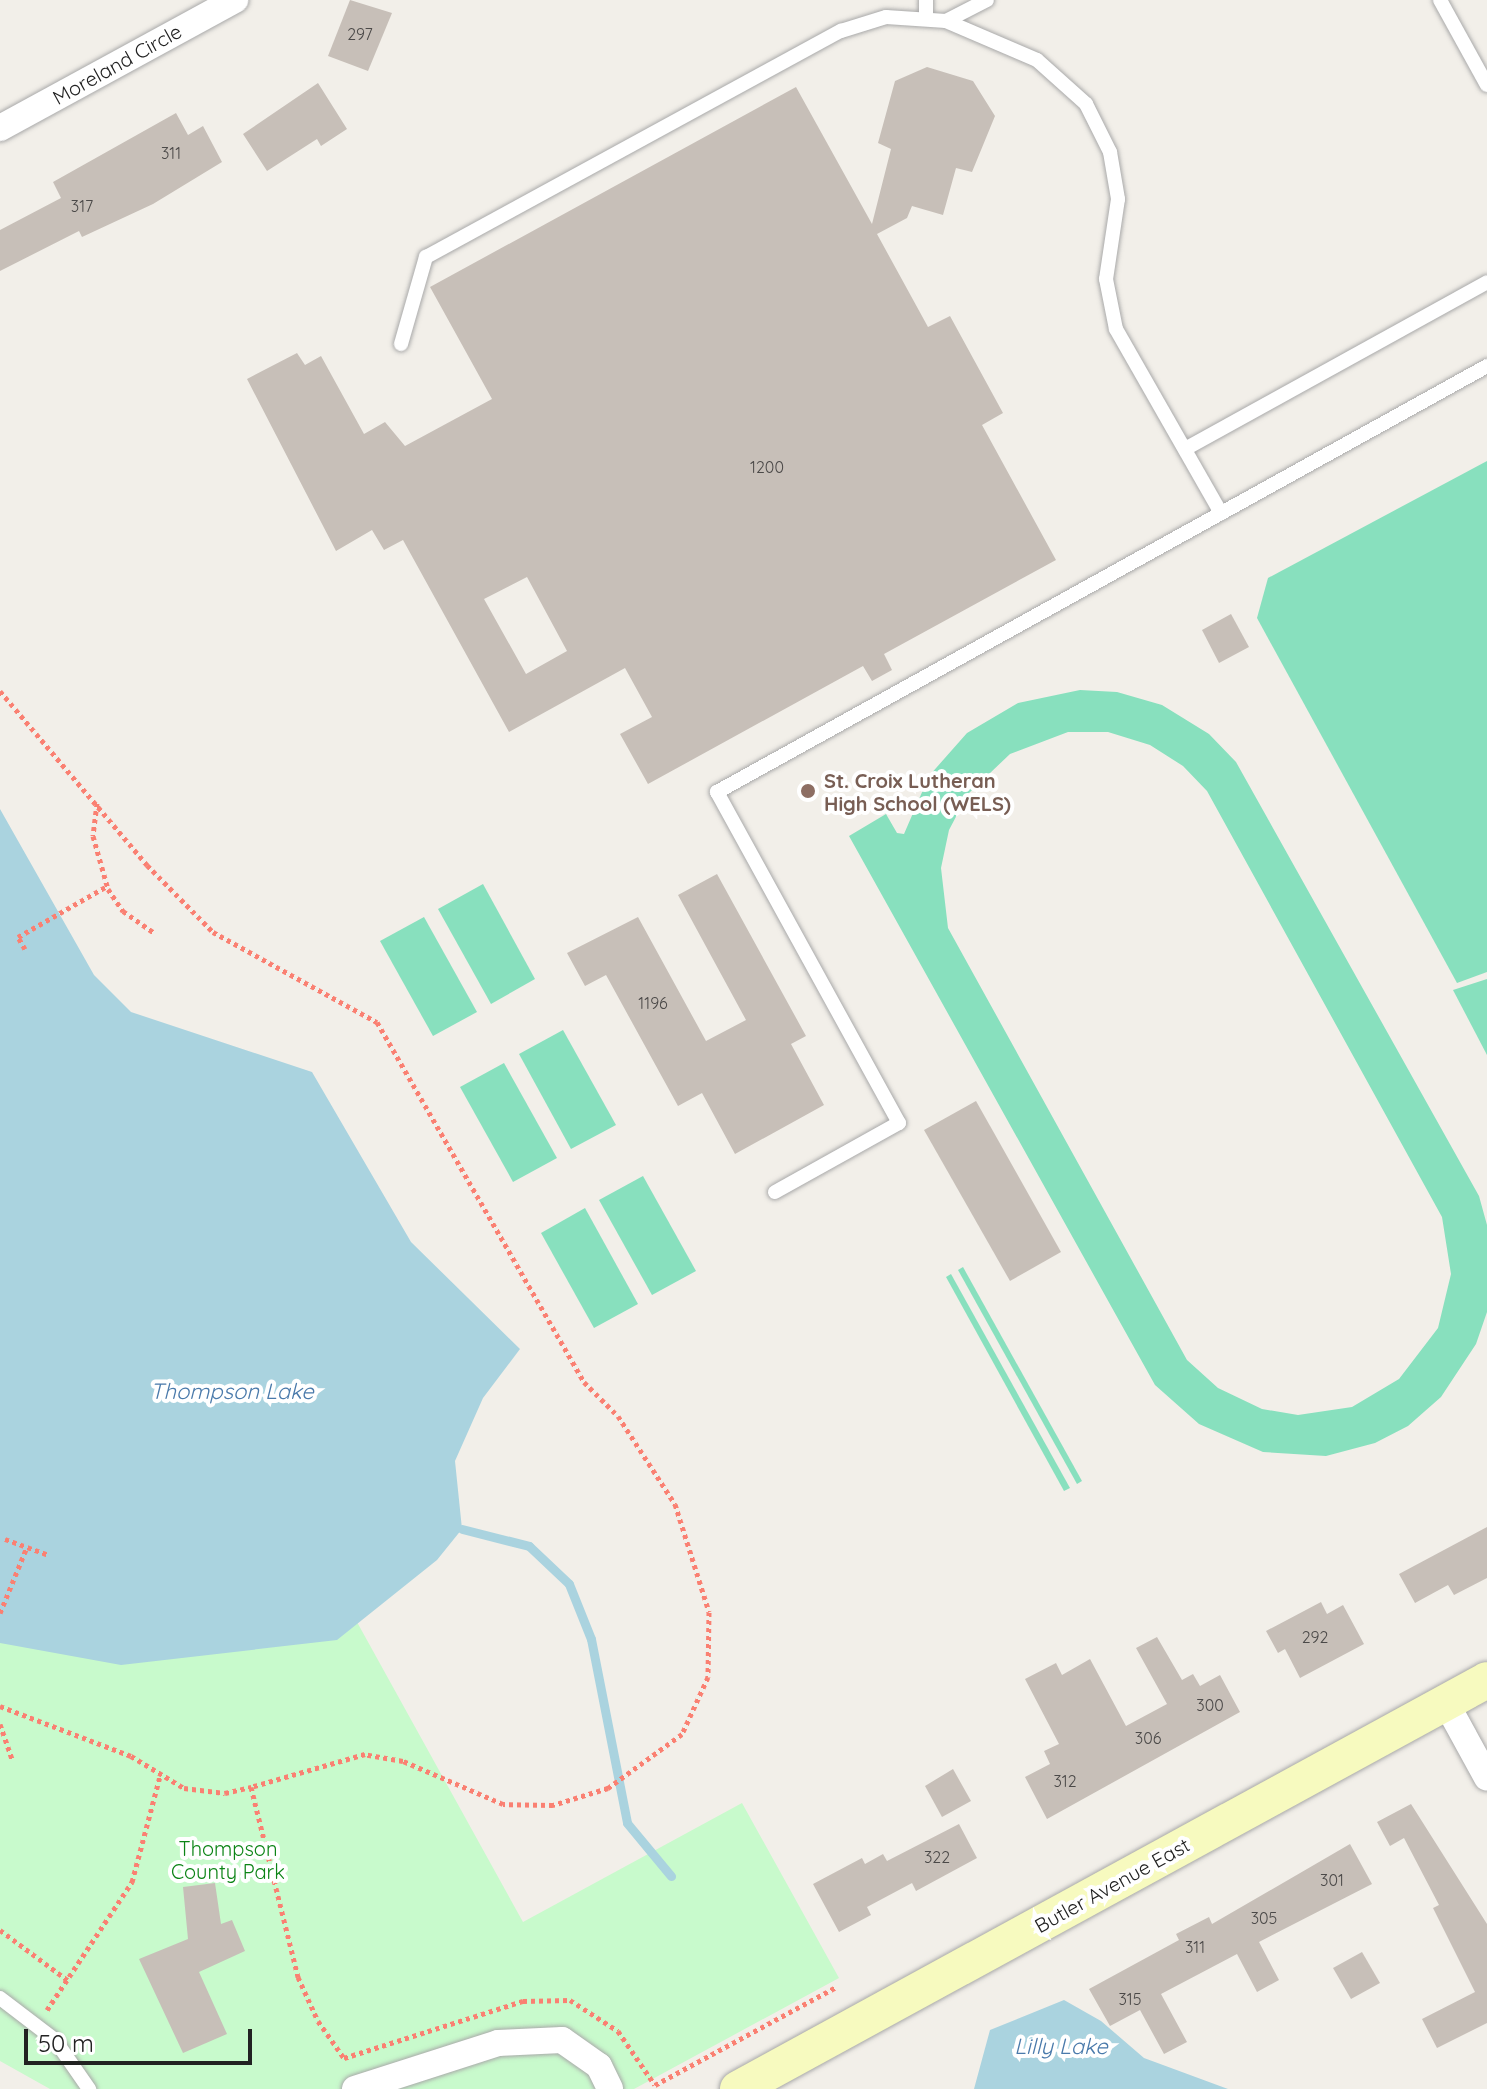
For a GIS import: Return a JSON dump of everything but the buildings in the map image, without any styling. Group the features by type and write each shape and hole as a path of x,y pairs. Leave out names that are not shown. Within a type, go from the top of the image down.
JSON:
{"street":[{"name":"Moreland Circle","path":"0,128 235,0"},
{"name":"Butler Avenue East","path":"738,2089 1487,1680"},
{"path":"1446,1703 1487,1778"},
{"path":"355,2089 498,2043 562,2040 599,2066 610,2089"}],"lane":[{"path":"926,0 926,17"},
{"path":"946,21 987,0"},
{"path":"1440,0 1487,85"},
{"path":"401,344 426,257 841,31 886,17 926,17 946,21 1037,60 1086,104 1110,152 1118,199 1106,279 1116,329 1221,513"},
{"path":"1185,449 1487,282"},
{"path":"775,1192 899,1123 717,792 1487,366"},
{"path":"0,1998 55,2040 89,2089"}],"path":[{"path":"0,691 97,802 147,865 213,932 377,1022 584,1382 618,1416 675,1504 709,1612 708,1677 682,1734 608,1788 553,1805 503,1804 403,1761 365,1754 225,1793 184,1788 131,1756 0,1706"},
{"path":"97,802 93,836 107,886 123,911 155,933"},
{"path":"25,949 18,937 107,886"},
{"path":"5,1539 49,1555"},
{"path":"0,1613 27,1547"},
{"path":"0,1724 13,1761"},
{"path":"36,2025 69,1981 132,1882 160,1776"},
{"path":"251,1787 298,1977 318,2021 344,2058 523,2001 570,2000 618,2031 655,2085 836,1987"},
{"path":"0,1930 69,1981"}],"green space":[{"path":"1487,461 1487,972 1457,983 1257,618 1268,578"},
{"path":"1080,690 1117,692 1162,705 1209,734 1236,762 1479,1196 1487,1225 1487,1312 1476,1344 1441,1397 1408,1426 1375,1443 1326,1456 1263,1452 1199,1424 1155,1385 849,836 886,814 897,833 904,834 929,776 967,733 1018,703","holes":["1068,732 1108,732 1150,745 1183,766 1207,791 1442,1217 1451,1274 1438,1328 1399,1379 1352,1407 1298,1415 1262,1409 1218,1388 1187,1360 948,928 941,868 949,830 968,794 1010,754"]},
{"path":"483,884 535,979 491,1004 438,909"},
{"path":"424,917 477,1012 433,1036 380,941"},
{"name":"Thompson County Park","path":"0,977 523,1922 742,1803 839,1978 634,2089 50,2089 0,2061"},
{"path":"1487,979 1487,1055 1453,990"},
{"path":"563,1030 616,1125 571,1149 519,1054"},
{"path":"504,1063 557,1158 513,1182 460,1087"},
{"path":"643,1176 696,1271 652,1295 599,1200"},
{"path":"585,1208 638,1304 594,1328 541,1233"},
{"path":"963,1267 1082,1481 1077,1484 958,1270"},
{"path":"951,1274 1070,1488 1064,1491 946,1277"}],"water":[{"name":"Thompson Lake","path":"0,809 94,975 131,1012 312,1072 411,1242 520,1349 483,1398 455,1461 462,1529 437,1560 337,1640 121,1665 0,1643"},
{"name":"Lilly Lake","path":"1064,2000 1101,2021 1144,2058 1228,2089 974,2089 990,2030"}],"waterway":[{"path":"462,1529 529,1546 569,1584 591,1639 627,1823 671,1876"}],"place":[{"name":"St. Croix Lutheran High School (WELS)","path":"808,791"}]}
